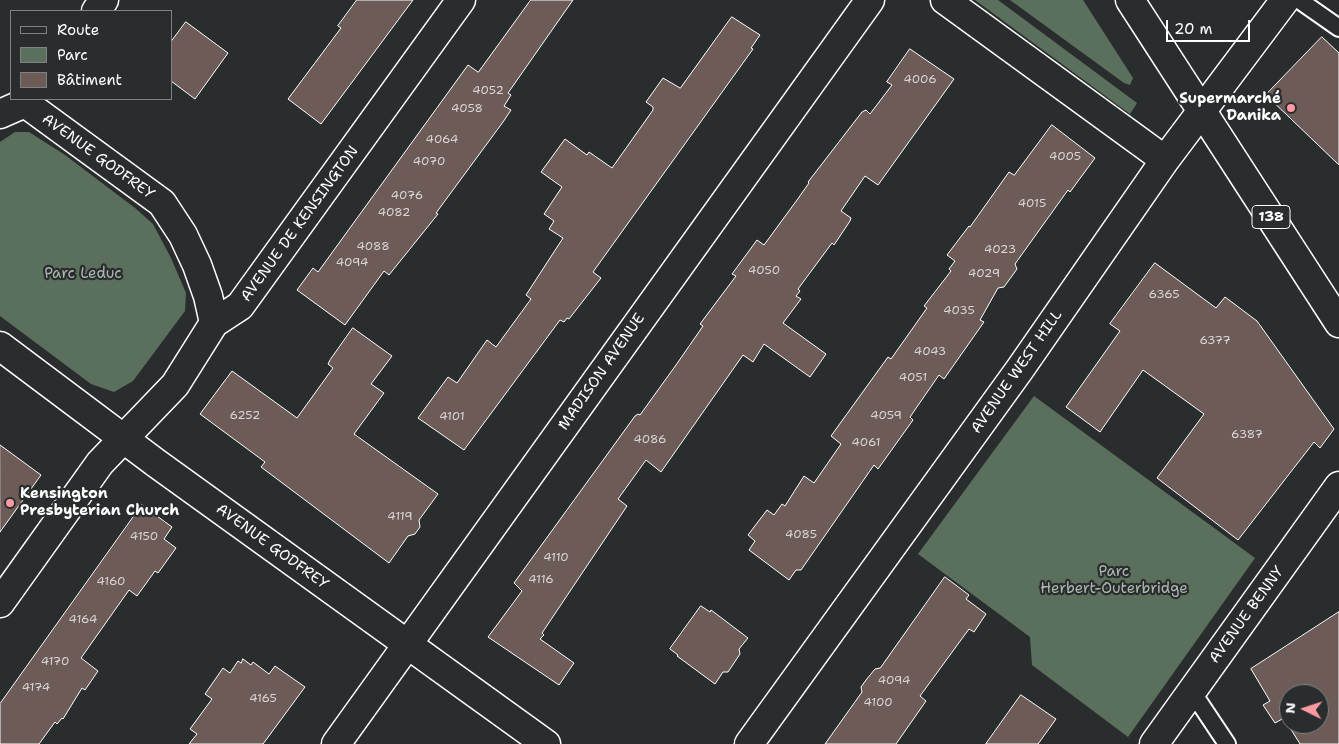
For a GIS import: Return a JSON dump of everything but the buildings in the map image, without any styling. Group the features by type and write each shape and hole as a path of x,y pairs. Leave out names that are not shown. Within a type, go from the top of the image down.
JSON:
{"street":[{"name":"AVENUE DE KENSINGTON","path":"0,603 100,463 175,385 214,324 240,306 461,0"},
{"name":"MADISON AVENUE","path":"336,744 870,0"},
{"path":"945,0 1165,160"},
{"name":"138","path":"1130,0 1339,323"},
{"name":"AVENUE WEST HILL","path":"749,744 1020,369 1165,160 1285,0"},
{"name":"AVENUE GODFREY","path":"26,101 162,203 183,235 197,265 208,296 214,324"},
{"path":"0,114 26,101"},
{"name":"AVENUE GODFREY","path":"0,346 122,438 546,744"},
{"name":"AVENUE BENNY","path":"1154,744 1339,486"}],"lane":[{"path":"1300,0 1339,28"},
{"path":"1190,694 1199,702 1227,744"}],"green space":[{"path":"975,0 998,0 1137,103 1130,114"},
{"path":"1010,0 1083,0 1133,78 1130,85 1124,83"},
{"name":"Parc Leduc","path":"15,132 29,132 65,155 153,224 171,258 186,293 185,311 133,381 114,392 91,384 0,316 0,142"},
{"name":"Parc Herbert-Outerbridge","path":"1034,396 1255,558 1128,737 1032,665 1030,637 918,554"}],"place":[{"name":"Supermarché Danika","path":"1291,108"},
{"name":"Kensington Presbyterian Church","path":"10,503"}]}
